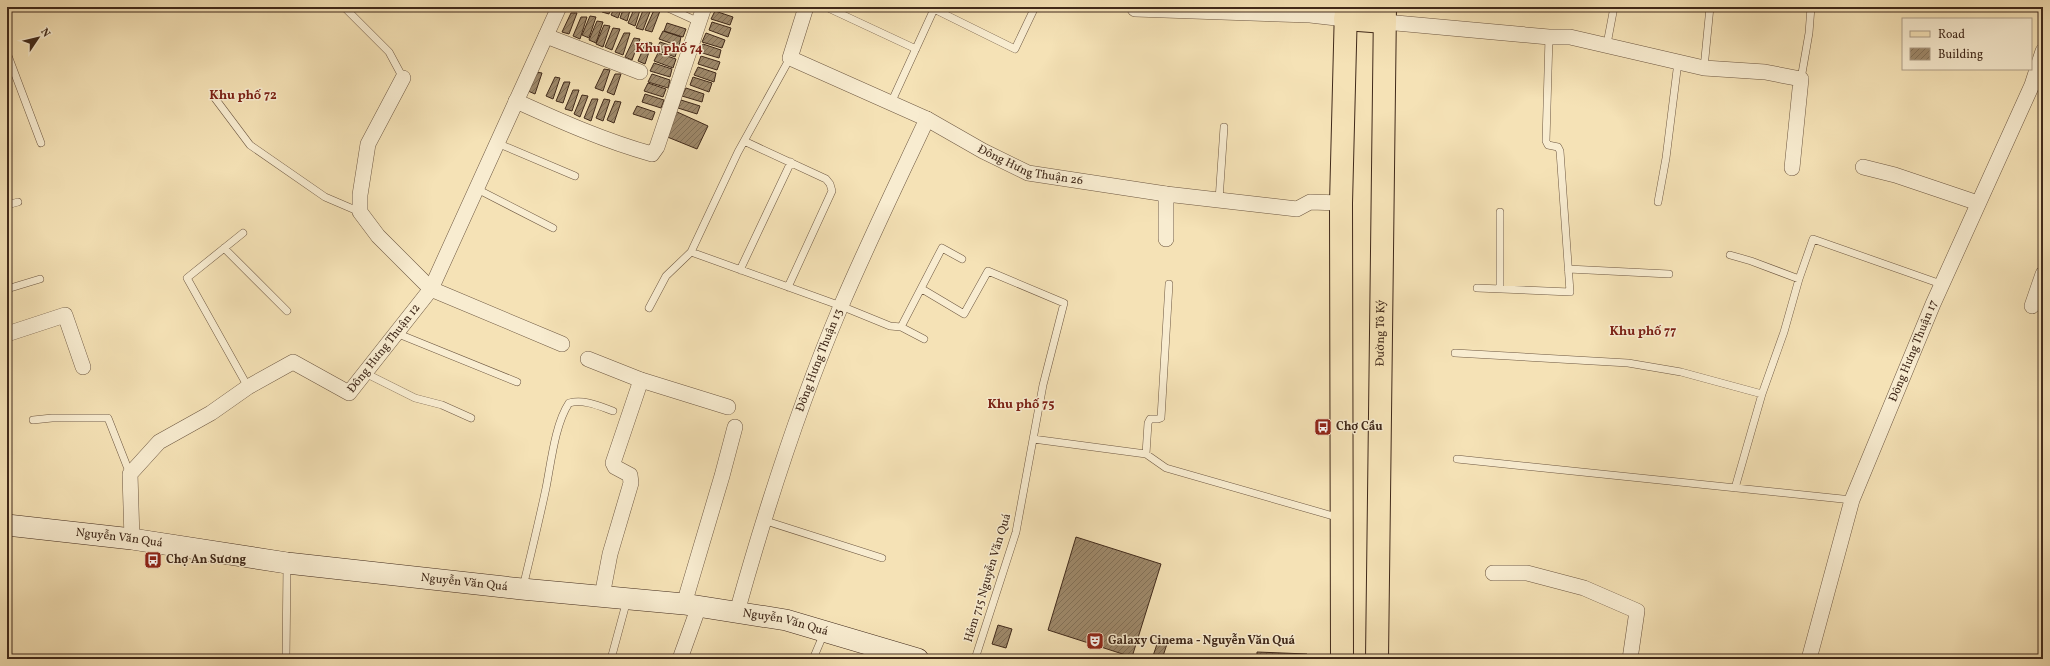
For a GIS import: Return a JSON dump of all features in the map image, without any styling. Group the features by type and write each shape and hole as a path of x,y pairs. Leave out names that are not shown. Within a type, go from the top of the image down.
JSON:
{"main road":[{"path":"1342,659 1343,519 1341,203 1345,13 1385,14"},
{"name":"Đường Tô Ký","path":"1377,659 1385,14"},
{"name":"Nguyễn Văn Quá","path":"7,525 132,539 287,563 522,589 691,605 786,620 918,659"}],"street":[{"name":"Đông Hưng Thuận 12","path":"130,474 159,442 211,413 248,387 294,362 349,394 431,289 559,7"},
{"path":"516,102 561,121 652,154 657,148 704,7"},
{"path":"790,58 806,7"},
{"path":"1135,9 1310,15 1345,13"},
{"path":"1385,14 1549,37 1570,37 1607,44 1704,68 1765,72 1801,79 1792,168"},
{"path":"546,36 640,72"},
{"name":"Đông Hưng Thuận 17","path":"1809,659 1852,500 1942,284 1978,203 2038,86 2043,51"},
{"name":"Đông Hưng Thuận 26","path":"790,58 927,119 983,151 1028,173 1166,194 1297,209 1310,202 1341,203"},
{"path":"403,78 368,144 360,194 360,212 378,236 431,289 562,344"},
{"name":"Đông Hưng Thuận 13","path":"737,612 763,520 794,426 841,306 927,119"},
{"path":"1864,167 1895,175 1978,203"},
{"path":"1166,194 1166,239"},
{"path":"2032,306 2043,274"},
{"path":"7,334 65,315 83,367"},
{"path":"588,359 641,380 728,407"},
{"path":"602,596 610,554 631,483 630,474 615,467 613,463 641,380"},
{"path":"680,659 691,605 734,427"},
{"path":"130,474 132,539"},
{"path":"1493,573 1527,572 1584,588 1637,611 1630,659"}],"lane":[{"path":"344,7 390,52 403,78"},
{"path":"666,7 700,22"},
{"path":"826,7 916,49"},
{"path":"891,103 934,8 1015,49 1035,7"},
{"path":"1607,44 1614,7"},
{"path":"1704,68 1710,7"},
{"path":"1801,79 1809,33 1811,7"},
{"path":"1477,288 1570,292 1560,151 1558,147 1548,145 1546,142 1549,37"},
{"path":"7,53 41,142"},
{"path":"649,308 666,276 691,252 744,141 790,58"},
{"path":"1658,202 1666,158 1678,62"},
{"path":"214,97 250,145 325,197 360,212"},
{"path":"1219,200 1224,127"},
{"path":"744,141 826,179 830,184 832,191 788,287"},
{"path":"497,143 574,176"},
{"path":"740,270 791,162"},
{"path":"476,189 553,228"},
{"path":"7,205 18,202"},
{"path":"1500,212 1500,289"},
{"path":"243,233 187,278 248,387"},
{"path":"1735,488 1762,394 1784,332 1799,279 1813,239 1942,284"},
{"path":"224,248 287,311"},
{"path":"900,327 922,289 942,248 962,259"},
{"path":"691,252 841,306 890,326 900,327 924,339"},
{"path":"1730,255 1799,279"},
{"path":"1568,268 1669,274"},
{"name":"Hẻm 715 Nguyễn Văn Quá","path":"922,289 964,314 988,271 1064,302 1042,385 1016,532 975,659"},
{"path":"7,289 40,279"},
{"path":"1146,454 1148,423 1150,419 1161,418 1170,284"},
{"path":"396,333 517,382"},
{"path":"1455,353 1628,363 1681,372 1762,394"},
{"path":"365,373 415,398 442,405 471,418"},
{"path":"522,589 538,527 556,439 566,408 569,403 576,401 590,403 612,411"},
{"path":"33,420 52,418 108,418 130,474"},
{"path":"1033,439 1146,454 1166,468 1343,519"},
{"path":"1457,459 1852,500"},
{"path":"763,520 882,558"},
{"path":"286,659 287,563"},
{"path":"611,659 628,598"},
{"path":"814,659 824,631"}],"building":[{"path":"604,7 611,7 609,14 602,12"},
{"path":"615,7 622,7 618,18 611,15"},
{"path":"624,7 631,7 627,21 620,18"},
{"path":"635,7 641,7 635,26 628,23"},
{"path":"689,7 697,7 695,12 688,9"},
{"path":"644,8 651,9 643,30 636,28"},
{"path":"654,10 660,11 652,32 645,30"},
{"path":"715,11 733,17 730,25 711,19"},
{"path":"571,13 577,13 569,34 562,32"},
{"path":"590,16 596,17 589,38 582,35"},
{"path":"581,17 587,17 580,39 573,36"},
{"path":"597,21 603,22 596,43 589,40"},
{"path":"712,22 731,28 728,37 709,30"},
{"path":"667,23 686,29 683,37 664,31"},
{"path":"604,25 610,26 603,47 596,44"},
{"path":"613,28 620,29 612,50 605,47"},
{"path":"663,31 681,37 679,46 659,39"},
{"path":"624,33 630,33 623,55 615,52"},
{"path":"706,33 725,40 722,48 702,42"},
{"path":"634,38 640,39 632,60 625,57"},
{"path":"646,42 652,43 645,64 638,61"},
{"path":"660,42 678,48 675,57 656,50"},
{"path":"703,44 721,50 719,58 699,52"},
{"path":"658,53 676,59 673,68 654,61"},
{"path":"701,56 720,62 717,70 698,64"},
{"path":"654,63 672,69 670,77 650,71"},
{"path":"698,67 716,73 714,82 694,75"},
{"path":"604,69 610,70 603,91 595,88"},
{"path":"536,72 542,73 535,94 528,91"},
{"path":"615,74 621,74 614,95 607,92"},
{"path":"652,74 670,80 668,88 648,82"},
{"path":"555,77 560,78 553,99 546,96"},
{"path":"693,77 712,83 709,92 690,85"},
{"path":"564,82 570,82 563,103 556,101"},
{"path":"648,83 666,89 663,97 644,91"},
{"path":"686,88 704,94 702,102 682,96"},
{"path":"573,90 579,90 572,111 565,109"},
{"path":"645,94 664,100 661,108 642,102"},
{"path":"582,95 588,96 580,117 574,114"},
{"path":"592,99 598,99 591,121 584,118"},
{"path":"604,99 610,100 603,121 596,118"},
{"path":"681,100 700,106 697,114 678,108"},
{"path":"615,101 621,102 614,123 607,120"},
{"path":"637,106 655,112 652,120 633,114"},
{"path":"675,111 708,126 697,149 665,136"},
{"path":"1076,537 1161,564 1132,657 1048,630"},
{"path":"998,625 1012,629 1006,648 992,644"},
{"path":"1159,638 1168,641 1162,659 1152,659"},
{"path":"1257,652 1307,654 1307,659 1257,659"}],"place":[{"name":"Chợ Cầu","path":"1323,427"},
{"name":"Chợ An Sương","path":"153,560"},
{"name":"Galaxy Cinema - Nguyễn Văn Quá","path":"1095,641"}],"district":[{"name":"Khu phố 74","path":"669,49"},
{"name":"Khu phố 72","path":"243,96"},
{"name":"Khu phố 77","path":"1643,332"},
{"name":"Khu phố 75","path":"1021,405"}]}
